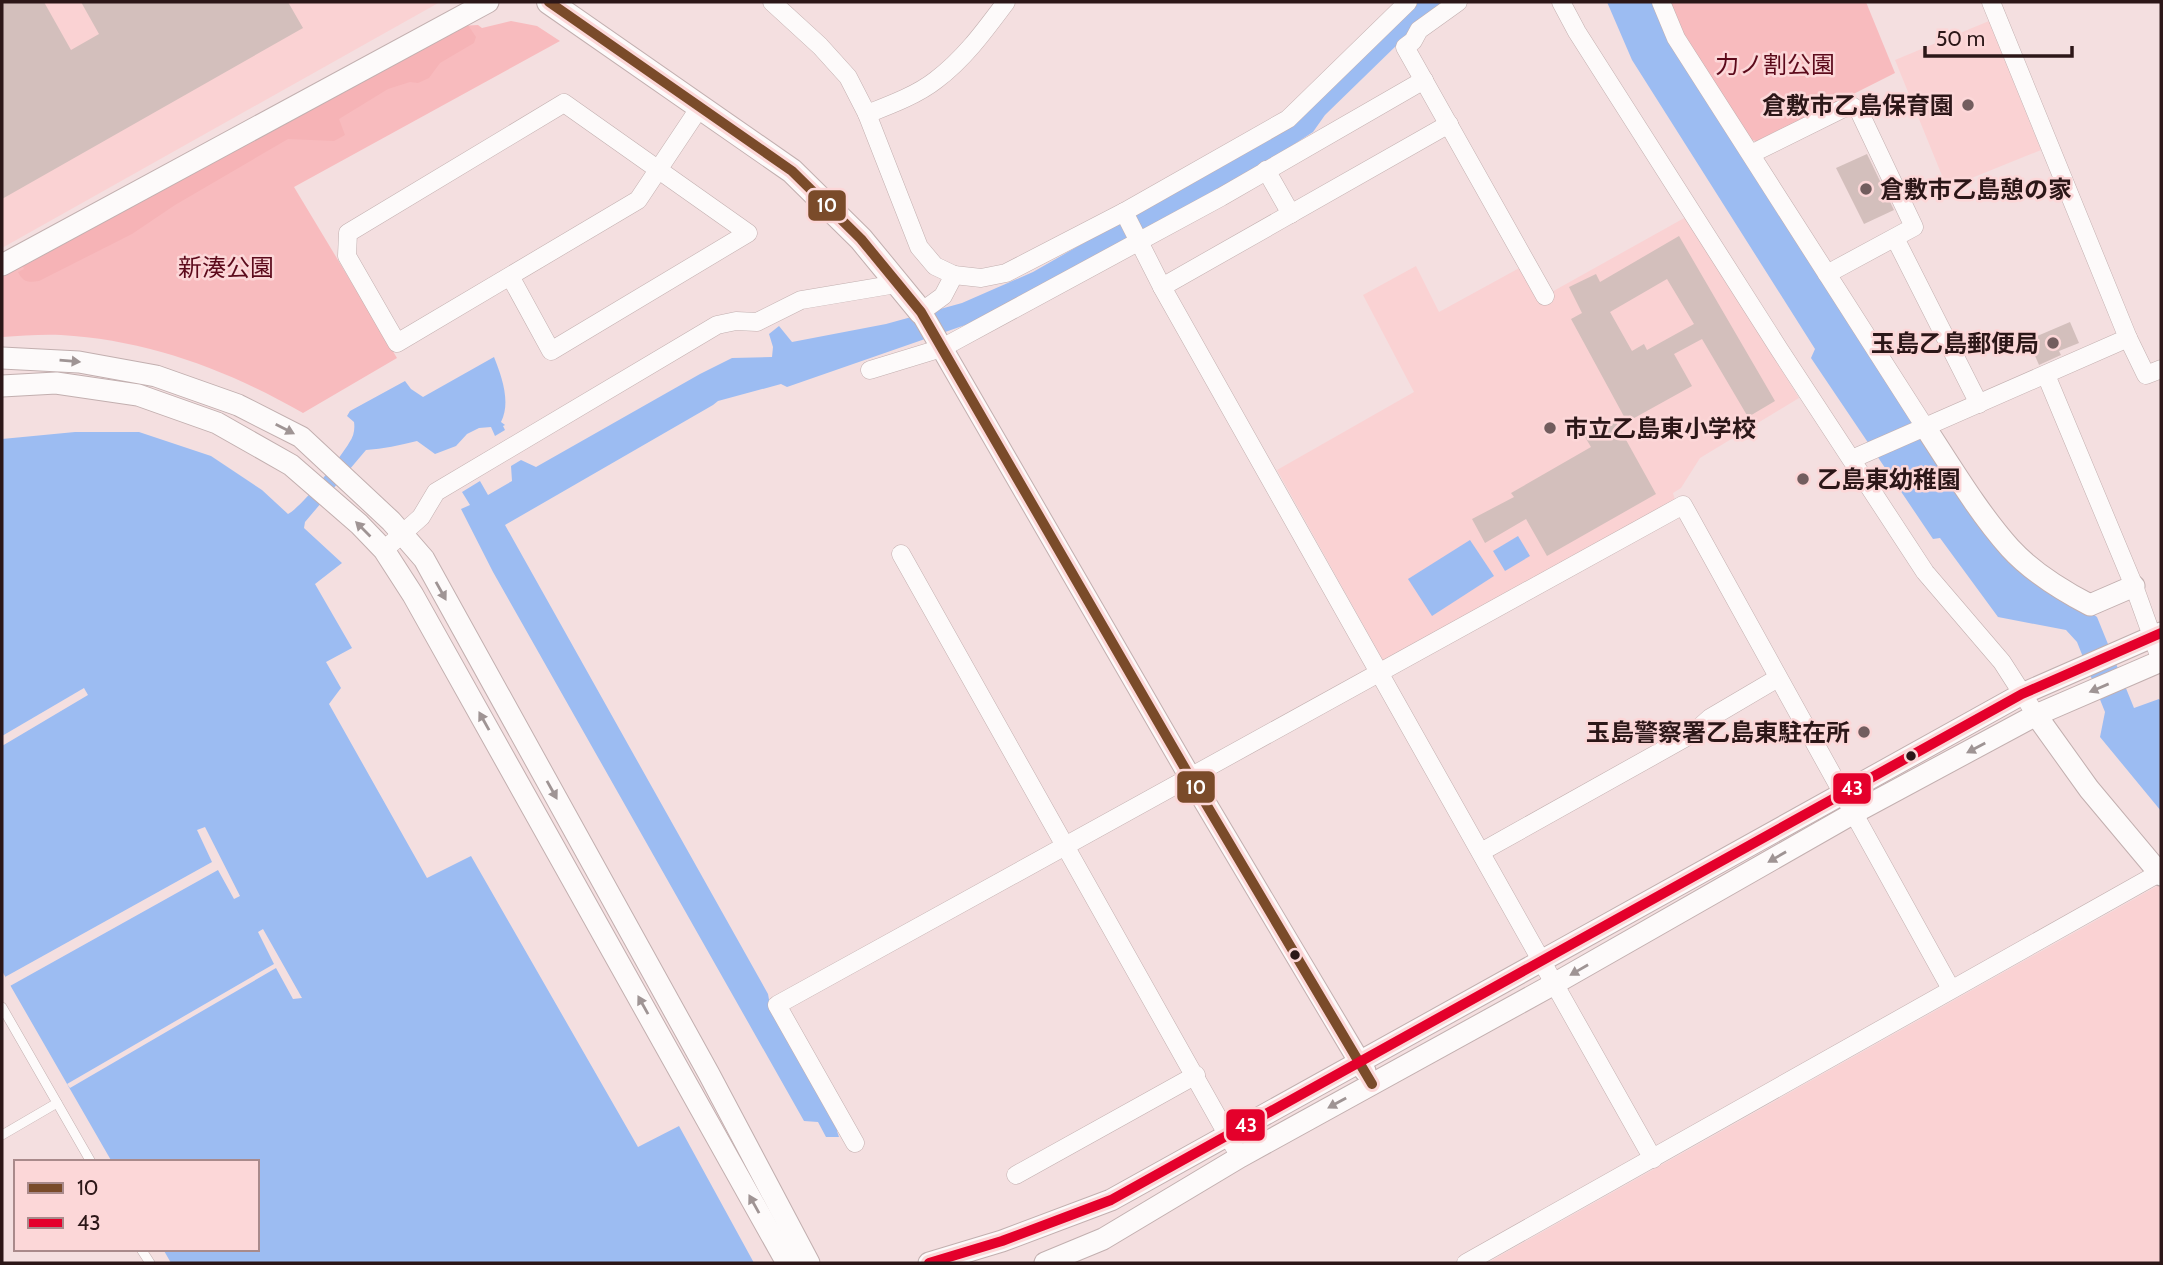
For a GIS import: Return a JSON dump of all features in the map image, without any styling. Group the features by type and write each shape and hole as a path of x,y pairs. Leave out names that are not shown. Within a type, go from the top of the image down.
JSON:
{"main road":[{"path":"549,2 792,171 861,239 921,312"}],"street":[{"path":"2,265 488,2"},
{"path":"772,2 820,46 848,77 867,114 919,247 935,266 954,275 981,278 1006,274 1124,212 1288,119 1408,2"},
{"path":"867,114 891,105 935,81 970,49 1006,2"},
{"path":"1405,47 1413,41 1419,30 1458,2"},
{"path":"1466,1263 2160,874 2089,789 2002,663 1925,572 1756,314 1577,32 1561,2"},
{"path":"1661,2 1676,38 1925,427 2011,548 2034,570 2090,605 2134,586"},
{"path":"1991,2 2128,338 2146,375 2161,369"},
{"path":"1390,19 1545,296"},
{"path":"870,370 942,348 1137,240 1221,197 1424,80"},
{"path":"510,276 551,351 748,233 658,170 564,103 348,233 347,256 397,343 638,200 658,170 700,107"},
{"path":"1751,154 1842,108 1852,106 1859,111 1914,227 1827,274"},
{"path":"1161,288 1449,124"},
{"path":"1266,170 1291,214"},
{"path":"1124,212 1161,288 1653,1158"},
{"path":"1895,238 1979,404"},
{"path":"954,275 943,296 921,312 1190,777 1373,1084"},
{"path":"384,550 421,517 436,492 717,325 736,321 757,322 800,300 896,284"},
{"path":"1852,459 2128,338"},
{"path":"2,358 79,362 156,376 238,404 301,437 391,521 424,559 709,1074 809,1263"},
{"path":"1045,1263 1102,1238 1240,1157 1554,984 1852,814 2036,715 2161,661 2157,635 2046,375"},
{"path":"2,386 56,383 138,395 217,424 291,465 359,524 384,550 413,595 787,1263"},
{"path":"855,1143 777,1004 1683,505 1951,989"},
{"path":"901,554 1240,1157"},
{"path":"929,1263 1002,1241 1111,1200 2022,694 2157,635"},
{"path":"1482,852 1692,734 1710,718 1778,678"},
{"path":"1016,1175 1196,1075"}],"lane":[{"path":"2,1007 90,1160"},
{"path":"2,1135 57,1103"}],"shaded area":[{"path":"2,2 440,2 2,248"},
{"name":"倉敷市乙島保育園","path":"1989,21 2041,150 1947,188 1895,60"},
{"path":"468,25 476,37 474,43 440,63 429,78 388,89 339,119 345,135 334,141 288,139 175,205 132,234 39,281 26,281 18,272 24,269 21,262 30,263 459,26"},
{"name":"市立乙島東小学校","path":"1686,217 1799,398 1700,458 1681,488 1673,493 1675,500 1385,664 1277,470 1414,392 1363,295 1416,266 1439,312 1523,266 1541,298"},
{"path":"2159,885 2161,1263 1487,1263"}],"green space":[{"name":"力ノ割公園","path":"1668,2 1866,2 1895,73 1758,142 1750,139 1682,35"},
{"name":"新湊公園","path":"511,21 537,26 560,41 294,187 397,358 303,413 246,383 216,371 125,343 61,335 2,337 2,276 459,26 478,25 482,28"}],"water":[{"path":"1418,2 1449,2 1400,42 1325,115 1313,132 1265,163 971,323 787,387 781,384 718,401 505,525 838,1123 839,1137 826,1137 818,1122 804,1121 493,572 461,509 470,505 462,492 480,481 488,495 512,481 511,466 521,460 536,467 732,358 772,357 773,347 769,334 779,326 792,342 886,324 962,303 1033,272 1302,118"},
{"path":"1607,2 1653,2 1999,543 2097,617 2134,708 2159,699 2161,701 2161,811 2100,737 2105,712 2077,642 2066,630 1998,617 1940,538 1933,539 1811,358 1815,349 1632,60"},
{"path":"494,357 504,390 505,406 501,422 505,425 505,430 495,436 491,427 479,428 467,434 456,446 435,454 417,441 366,450 305,522 304,528 342,563 315,584 352,648 326,662 341,688 329,704 427,878 471,856 638,1147 679,1126 754,1263 171,1263 164,1251 259,1251 259,1160 111,1160 2,971 2,439 75,432 139,432 211,456 262,490 288,514 320,482 351,440 354,422 347,416 350,411 405,381 423,397"},
{"path":"1518,536 1530,556 1505,571 1493,551"},
{"path":"1470,540 1494,576 1432,616 1408,579"}],"pier":[{"path":"84,688 88,695 2,746 2,736"},
{"path":"205,827 240,896 234,899 218,870 10,986 5,977 212,862 197,830"},
{"path":"263,929 302,998 293,999 276,968 70,1088 67,1084 274,964 258,932"}],"building":[{"path":"2,2 44,2 71,50 99,34 81,2 288,2 303,28 2,199"},
{"name":"倉敷市乙島憩の家","path":"1867,154 1894,210 1864,224 1836,168"},
{"path":"1679,236 1775,401 1748,417 1702,339 1674,354 1692,386 1627,422 1571,319 1582,313 1569,287 1596,274 1600,282","holes":["1667,279 1694,324 1647,350 1644,344 1632,351 1610,312"]},
{"path":"2070,322 2079,343 2059,351 2061,355 2039,365 2028,340"},
{"path":"1615,420 1656,494 1547,556 1526,519 1485,543 1472,519 1514,497 1511,493 1591,447 1585,437"}],"transit line":[{"name":"10","path":"549,2 792,171 861,239 921,312 1190,777 1372,1084"},
{"name":"43","path":"929,1263 1002,1241 1111,1200 2022,694 2161,633"}],"place":[{"name":"倉敷市乙島保育園","path":"1968,105"},
{"name":"倉敷市乙島憩の家","path":"1866,189"},
{"name":"玉島乙島郵便局","path":"2053,343"},
{"name":"市立乙島東小学校","path":"1550,428"},
{"name":"乙島東幼稚園","path":"1803,479"},
{"name":"玉島警察署乙島東駐在所","path":"1864,732"}]}
